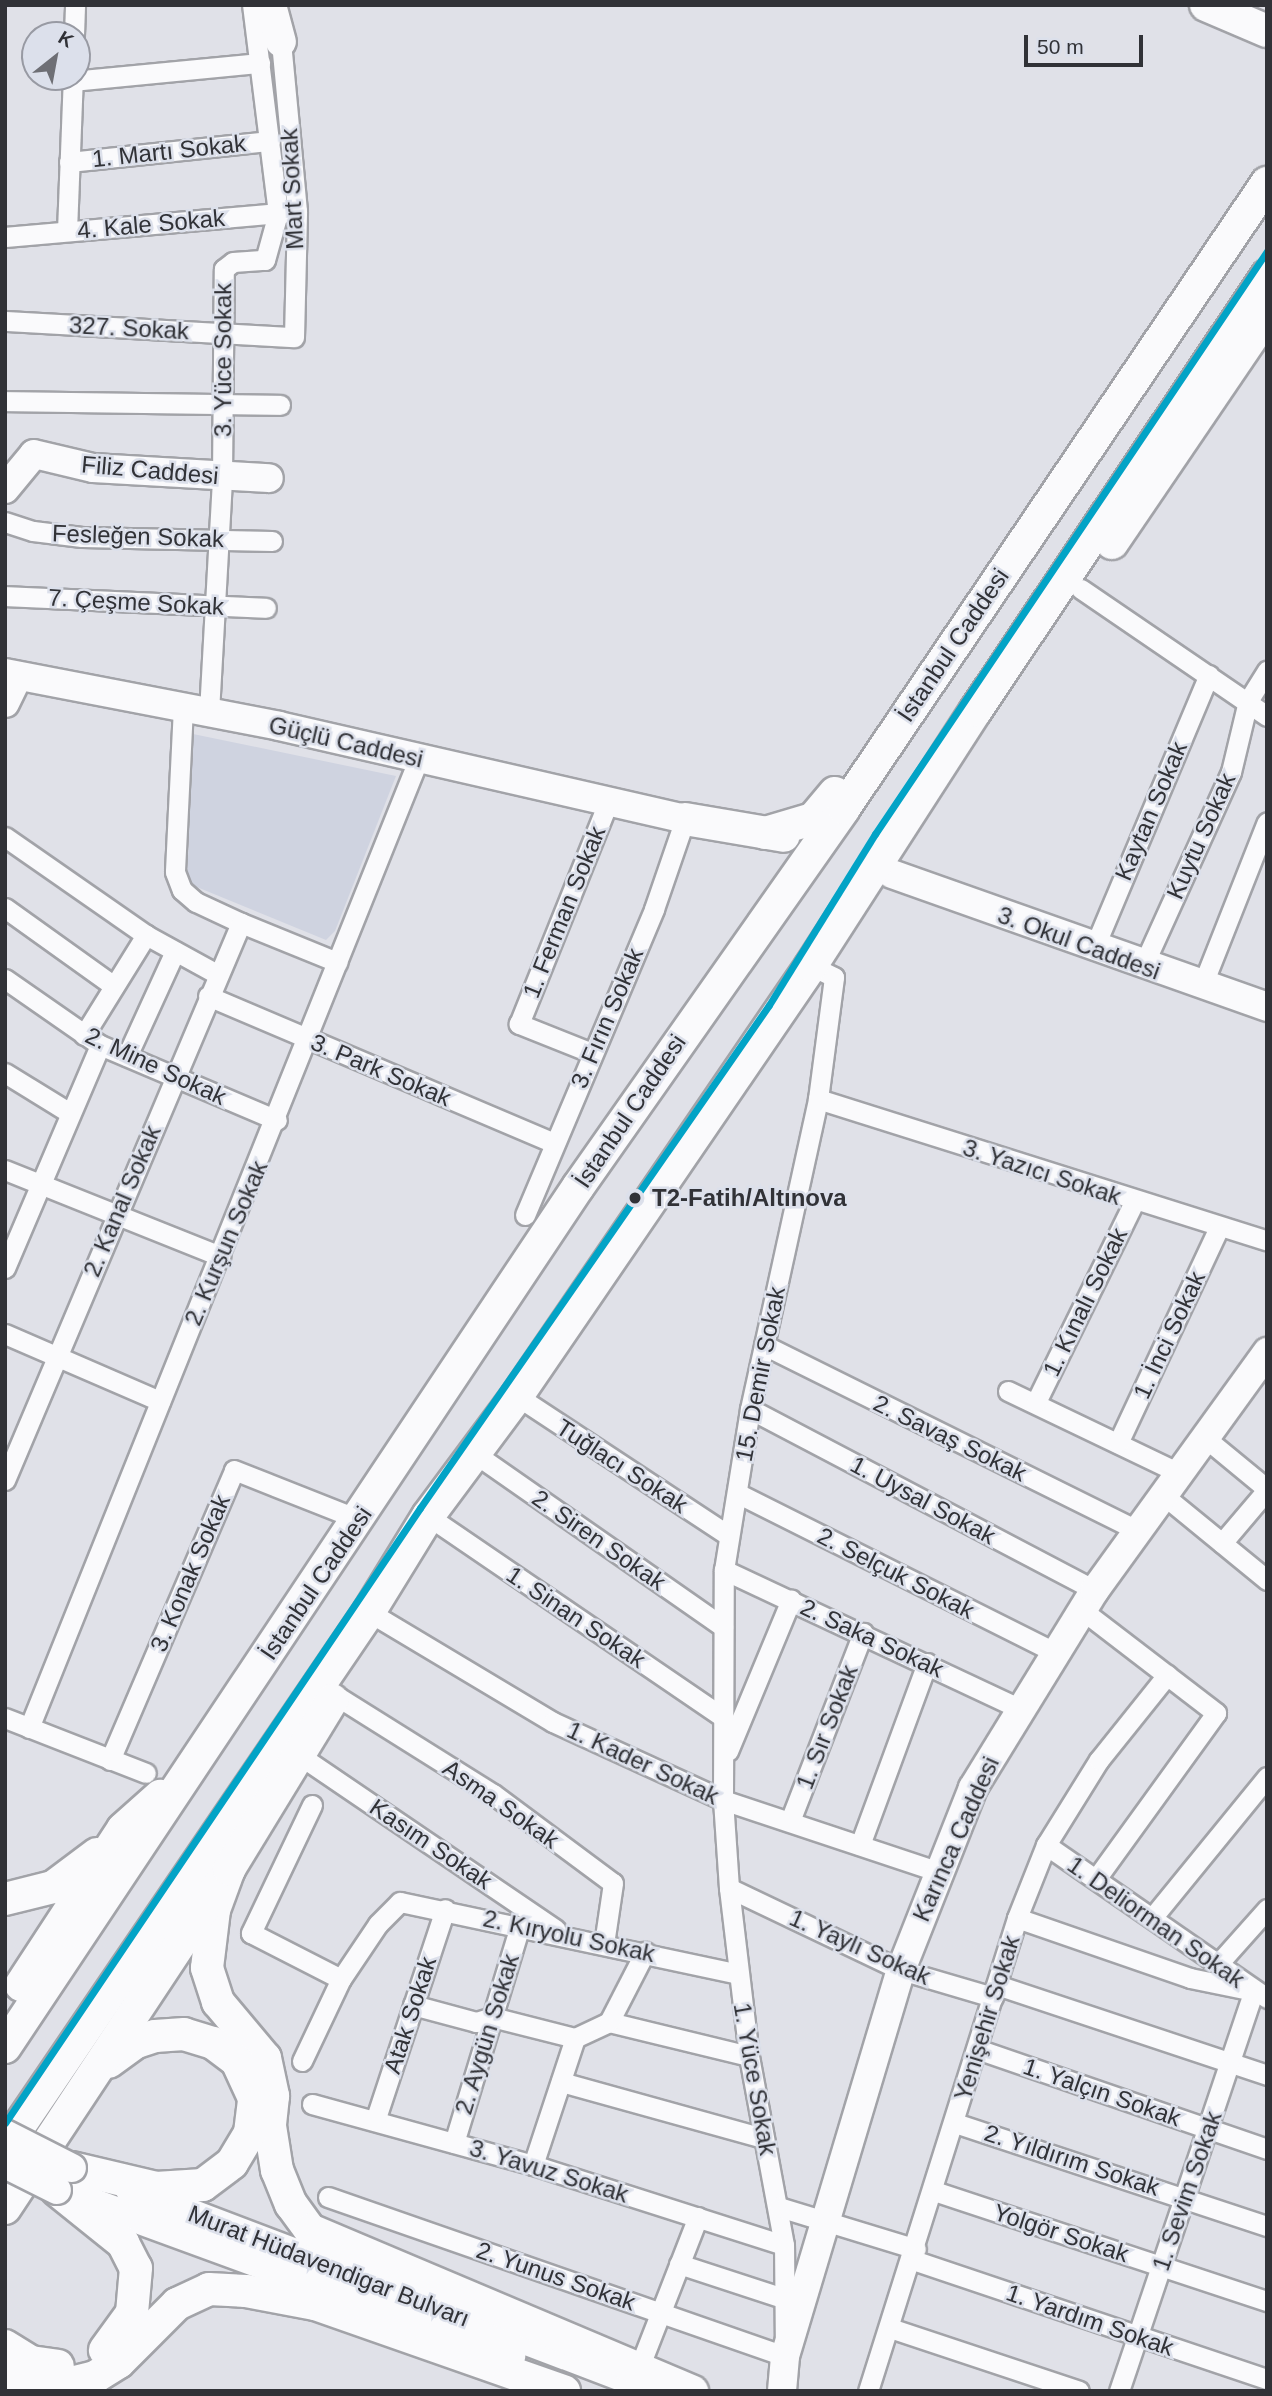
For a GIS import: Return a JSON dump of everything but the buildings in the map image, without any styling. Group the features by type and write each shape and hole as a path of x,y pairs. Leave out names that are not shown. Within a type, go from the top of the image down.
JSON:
{"highway":[{"path":"1206,5 1267,31"},
{"path":"765,833 801,825 822,812 938,634 1242,189 1267,168"},
{"name":"İstanbul Caddesi","path":"5,2047 578,1187 838,817 1267,183"},
{"path":"883,865 1267,276"},
{"path":"5,2147 369,1612 428,1516 517,1396 811,966 1081,589 1267,315"},
{"path":"685,819 791,837 817,834 838,817"},
{"path":"685,819 776,855 785,875 783,894"},
{"path":"5,2208 229,1869 299,1755 335,1695 369,1612"},
{"path":"5,1899 53,1887 87,1864 192,1768"},
{"path":"5,2009 123,1829"},
{"path":"229,1869 214,1910 208,1968 219,2002 265,2059 273,2096 270,2126 277,2171 291,2204 310,2230 648,2380 692,2391"},
{"path":"64,2179 156,2188 203,2185 232,2163 250,2133 254,2098 237,2061 213,2043 184,2034 136,2042 88,2083"},
{"path":"5,2346 31,2362 68,2367 94,2360 115,2340 132,2313 136,2268 123,2243 64,2179"},
{"path":"5,2374 67,2384 95,2378 119,2362 177,2304 209,2290 221,2290 315,2304 564,2391"}],"main road":[{"path":"270,52 287,5"},
{"path":"259,6 270,52"},
{"name":"Filiz Caddesi","path":"5,489 34,454 93,468 222,478 270,478"},
{"path":"5,703 11,674"},
{"name":"Güçlü Caddesi","path":"11,674 196,709 685,819"},
{"name":"3. Okul Caddesi","path":"883,865 1094,948 1267,1007"},
{"name":"Karınca Caddesi","path":"782,2391 785,2356 901,1970 937,1871 973,1788 1019,1708 1136,1530 1267,1352"},
{"name":"Murat Hüdavendigar Bulvarı","path":"5,2134 64,2179 605,2391"},
{"name":"Murat Hüdavendigar Bulvarı","path":"5,2164 64,2179 648,2380"}],"street":[{"path":"91,77 270,52"},
{"name":"Mart Sokak","path":"270,52 270,141 288,212"},
{"name":"Mart Sokak","path":"270,52 288,212 295,337"},
{"path":"67,231 72,91"},
{"name":"1. Martı Sokak","path":"69,162 270,141"},
{"name":"4. Kale Sokak","path":"5,237 288,212"},
{"name":"3. Yüce Sokak","path":"288,212 265,260 233,262 224,269 222,478 216,606 196,709 174,872 182,890 197,902 337,962"},
{"name":"327. Sokak","path":"5,321 295,337"},
{"path":"5,401 280,405"},
{"name":"Fesleğen Sokak","path":"5,522 33,531 82,537 272,541"},
{"path":"1081,589 1267,716"},
{"name":"7. Çeşme Sokak","path":"5,596 266,608"},
{"name":"Kuytu Sokak","path":"1143,966 1231,772 1248,701 1267,670"},
{"name":"Kaytan Sokak","path":"1094,948 1209,675"},
{"name":"2. Kurşun Sokak","path":"29,1727 277,1120 419,758"},
{"name":"1. Ferman Sokak","path":"593,1053 520,1024 609,800"},
{"name":"3. Fırın Sokak","path":"525,1215 654,909 685,819"},
{"path":"1202,986 1267,822"},
{"path":"5,837 146,935 217,974"},
{"path":"5,908 114,986"},
{"name":"2. Kanal Sokak","path":"5,1479 217,974 241,923"},
{"path":"5,1268 70,1113 92,1040 114,986 146,935"},
{"path":"127,1056 175,951"},
{"name":"15. Demir Sokak","path":"723,1800 724,1570 728,1535 750,1409 818,1099 834,977 811,966"},
{"name":"2. Mine Sokak","path":"5,979 92,1040 277,1120"},
{"name":"3. Park Sokak","path":"208,996 554,1143"},
{"path":"5,1073 70,1113"},
{"name":"3. Yazıcı Sokak","path":"818,1099 1134,1202 1267,1241"},
{"path":"5,1170 220,1256"},
{"name":"1. Kınalı Sokak","path":"1036,1402 1134,1202"},
{"name":"1. İnci Sokak","path":"1118,1443 1219,1227"},
{"path":"5,1334 160,1401"},
{"name":"2. Savaş Sokak","path":"764,1345 1136,1530"},
{"path":"1008,1391 1118,1443 1170,1483 1223,1544 1267,1580"},
{"name":"Tuğlacı Sokak","path":"517,1396 728,1535"},
{"name":"1. Uysal Sokak","path":"750,1409 1089,1600 1167,1675 1216,1713 1096,1879"},
{"path":"1204,1437 1267,1489 1223,1544"},
{"name":"2. Siren Sokak","path":"474,1453 723,1627"},
{"name":"3. Konak Sokak","path":"110,1760 234,1470 358,1519"},
{"name":"2. Selçuk Sokak","path":"737,1493 1055,1652"},
{"name":"1. Sinan Sokak","path":"428,1516 724,1718"},
{"name":"2. Saka Sokak","path":"724,1570 1019,1708"},
{"path":"723,1762 791,1600"},
{"name":"1. Kader Sokak","path":"369,1612 553,1722 723,1800 937,1871"},
{"name":"1. Sır Sokak","path":"790,1821 863,1633"},
{"path":"860,1845 927,1664"},
{"name":"Yenişehir Sokak","path":"868,2391 914,2255 1017,1918 1046,1845 1099,1760 1167,1675"},
{"name":"Asma Sokak","path":"335,1695 493,1794 613,1883 604,1944"},
{"path":"5,1718 146,1773"},
{"name":"Kasım Sokak","path":"299,1755 562,1934"},
{"path":"1152,1918 1267,1777"},
{"name":"1. Yüce Sokak","path":"723,1800 729,1888 749,2056 785,2245 785,2356"},
{"path":"302,2061 341,1979 251,1933 312,1805"},
{"name":"1. Deliorman Sokak","path":"1046,1845 1263,1992"},
{"name":"1. Yaylı Sokak","path":"729,1888 901,1970 995,1991 1267,2075"},
{"name":"2. Kıryolu Sokak","path":"341,1979 377,1924 400,1902 445,1909 738,1974"},
{"name":"Atak Sokak","path":"375,2121 445,1909"},
{"path":"1218,1964 1267,1909"},
{"path":"1017,1918 1189,1978 1263,1992"},
{"name":"2. Aygün Sokak","path":"454,2143 520,1926"},
{"path":"413,2005 476,2022 492,2017 575,2038 609,2022 645,1952"},
{"name":"1. Sevim Sokak","path":"1119,2391 1230,2063 1263,1992"},
{"path":"609,2022 749,2056"},
{"path":"533,2165 575,2038"},
{"name":"1. Yalçın Sokak","path":"978,2049 1267,2149"},
{"path":"561,2082 763,2138"},
{"name":"3. Yavuz Sokak","path":"312,2104 533,2165 785,2245"},
{"name":"2. Yıldırım Sokak","path":"955,2123 1267,2226"},
{"name":"Yolgör Sokak","path":"934,2191 1267,2301"},
{"name":"2. Yunus Sokak","path":"328,2197 785,2356"},
{"name":"1. Yardım Sokak","path":"779,2207 827,2221 1139,2336 1267,2379"},
{"path":"648,2380 661,2312 698,2217"},
{"path":"679,2264 786,2299"},
{"path":"890,2328 1079,2391"}],"shaded area":[{"path":"193,734 396,776 335,931 326,940 187,883"}],"transit line":[{"path":"5,2123 420,1508 769,1005 875,834 1267,251"}],"place":[{"name":"T2-Fatih/Altınova","path":"635,1198"}]}
